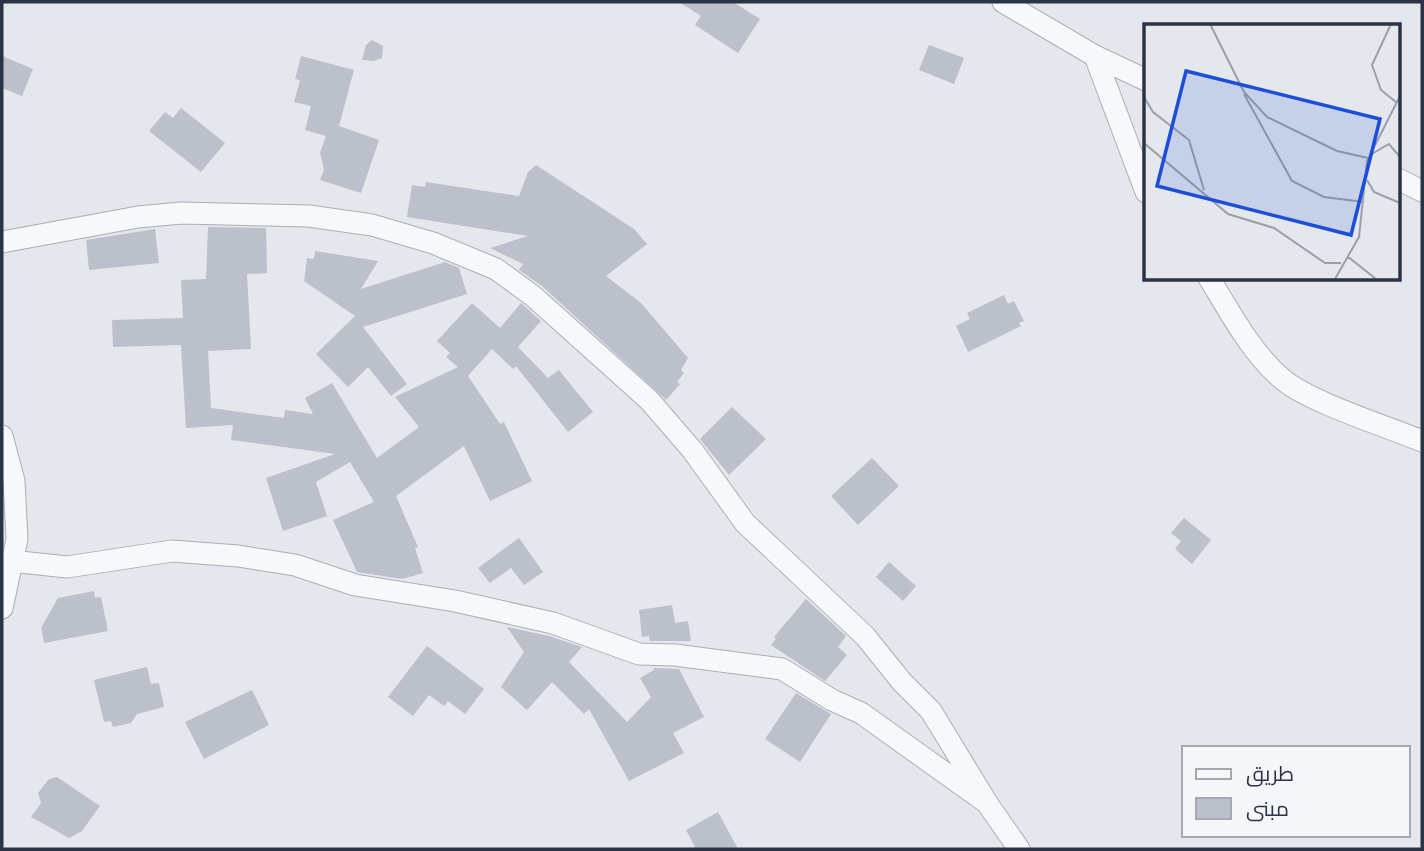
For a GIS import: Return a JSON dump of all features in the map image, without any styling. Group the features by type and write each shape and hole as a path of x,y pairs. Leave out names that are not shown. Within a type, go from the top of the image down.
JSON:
{"street":[{"path":"1003,2 1095,56 1144,79"},
{"path":"1095,56 1144,187"},
{"path":"1400,180 1422,191"},
{"path":"2,242 181,213 309,216 372,225 433,243 496,270 533,296 649,400 693,452 745,523 865,636 902,682 931,711 987,803 1019,849"},
{"path":"1210,280 1242,331 1281,379 1300,391 1422,441"},
{"path":"2,436 14,481 17,539 4,587 2,608"},
{"path":"11,561 67,567 172,551 238,556 295,565 355,585 455,601 553,623 639,654 675,655 782,669 832,700 860,713 987,803"}],"building":[{"path":"679,2 733,2 760,19 738,53 695,25 701,16"},
{"path":"372,40 383,46 382,58 374,61 362,60 366,45"},
{"path":"929,45 964,58 954,84 919,70"},
{"path":"2,56 33,69 22,96 2,88"},
{"path":"301,56 354,70 339,126 379,140 361,193 320,180 324,170 320,153 326,136 305,130 311,106 294,102 300,80 295,79"},
{"path":"181,108 225,143 201,172 149,131 165,112 173,118"},
{"path":"536,165 634,229 647,244 606,276 641,303 688,358 681,370 684,373 677,382 680,384 666,400 542,286 519,270 523,264 490,248 528,236 407,217 412,185 425,187 426,182 519,196 528,172"},
{"path":"208,227 266,228 267,273 247,274 251,349 208,351 211,408 284,418 285,410 313,414 305,398 332,383 377,458 419,427 395,397 458,367 446,357 450,353 437,341 472,303 500,328 521,303 541,321 518,347 548,378 559,370 593,412 568,432 516,366 513,369 492,349 468,376 500,424 504,422 532,481 490,501 464,446 396,496 418,547 415,548 423,573 402,579 357,572 333,520 374,502 350,462 316,482 327,516 283,531 266,478 335,454 231,440 233,425 186,428 181,345 113,347 112,320 183,318 181,280 206,279"},
{"path":"155,229 159,263 89,270 86,240"},
{"path":"315,251 378,261 361,289 445,262 459,268 467,294 363,327 407,384 391,396 368,367 348,387 316,354 355,316 304,281 307,258 314,259"},
{"path":"1004,295 1008,304 1014,301 1024,321 1019,323 1021,326 968,352 956,326 970,319 967,313"},
{"path":"732,407 766,439 729,475 700,439"},
{"path":"872,458 899,486 858,525 831,496"},
{"path":"1184,518 1211,540 1192,564 1175,549 1181,541 1171,533"},
{"path":"519,538 543,572 524,585 511,568 490,583 478,568"},
{"path":"889,562 916,586 903,601 876,577"},
{"path":"94,591 95,598 101,597 108,631 44,643 41,628 58,598"},
{"path":"806,599 846,636 838,647 847,655 825,681 771,645 776,639 774,637"},
{"path":"672,605 675,623 688,621 691,641 650,641 649,636 642,637 639,610"},
{"path":"507,627 549,636 582,647 569,662 627,722 651,697 640,678 654,668 679,669 704,717 673,733 684,753 629,781 589,709 584,714 552,682 527,710 501,687 524,652"},
{"path":"427,646 484,689 465,714 448,701 444,706 429,695 413,716 388,697"},
{"path":"147,667 151,684 159,683 164,707 137,714 131,723 113,727 111,721 104,722 94,680"},
{"path":"252,690 269,725 204,759 185,722"},
{"path":"796,693 831,714 800,762 765,739"},
{"path":"57,777 100,806 82,831 69,838 31,817 41,803 38,793 49,779"},
{"path":"718,812 738,849 696,849 686,830"}]}
